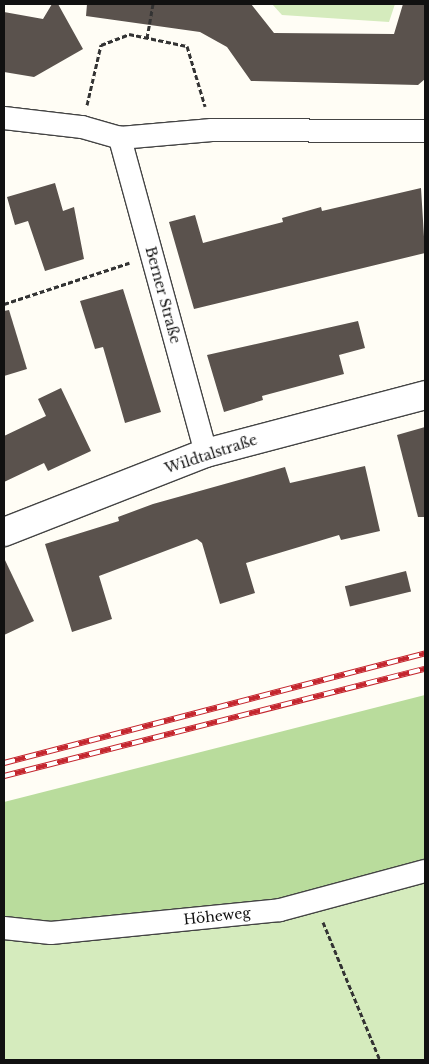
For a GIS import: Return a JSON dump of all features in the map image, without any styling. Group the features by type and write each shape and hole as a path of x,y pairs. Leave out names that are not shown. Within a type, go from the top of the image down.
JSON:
{"street":[{"path":"4,118 82,128 120,138 212,130 425,131"},
{"name":"Berner Straße","path":"120,138 206,453"},
{"name":"Wildtalstraße","path":"4,532 206,453 425,395"},
{"name":"Höheweg","path":"4,928 70,931 280,910 315,897 425,871"}],"path":[{"path":"147,38 152,4"},
{"path":"82,128 101,45 130,34 187,46 212,130"},
{"path":"4,304 153,256"},
{"path":"315,897 380,1060"}],"green space":[{"path":"272,4 395,4 389,22 282,15"},
{"path":"425,695 425,860 273,900 60,926 4,922 4,802"},
{"path":"425,860 425,1060 4,1060 4,922"}],"building":[{"path":"52,4 58,4 83,49 34,77 4,72 4,12 43,19"},
{"path":"87,4 251,4 274,33 394,34 403,4 425,4 425,79 418,85 251,81 227,47 200,32 86,16"},
{"path":"55,183 63,211 74,207 84,259 45,271 28,221 15,225 7,197"},
{"path":"421,188 425,253 194,309 169,222 195,215 203,243 283,222 282,218 321,207 322,211"},
{"path":"123,289 161,412 125,423 103,347 95,349 80,301"},
{"path":"9,310 27,369 4,376 4,311"},
{"path":"358,321 365,348 339,355 344,374 262,396 263,400 224,412 207,355"},
{"path":"61,388 91,451 48,471 44,463 4,482 4,436 46,416 38,399"},
{"path":"425,427 425,517 418,517 397,435"},
{"path":"365,466 380,531 341,540 339,535 246,563 255,593 220,604 202,543 197,539 99,576 112,619 72,632 45,544 119,521 118,517 153,504 285,467 290,483"},
{"path":"4,558 34,621 4,635"},
{"path":"406,571 411,591 350,607 345,586"}],"railway":[{"path":"4,763 425,653"},
{"path":"4,776 425,669"}]}
